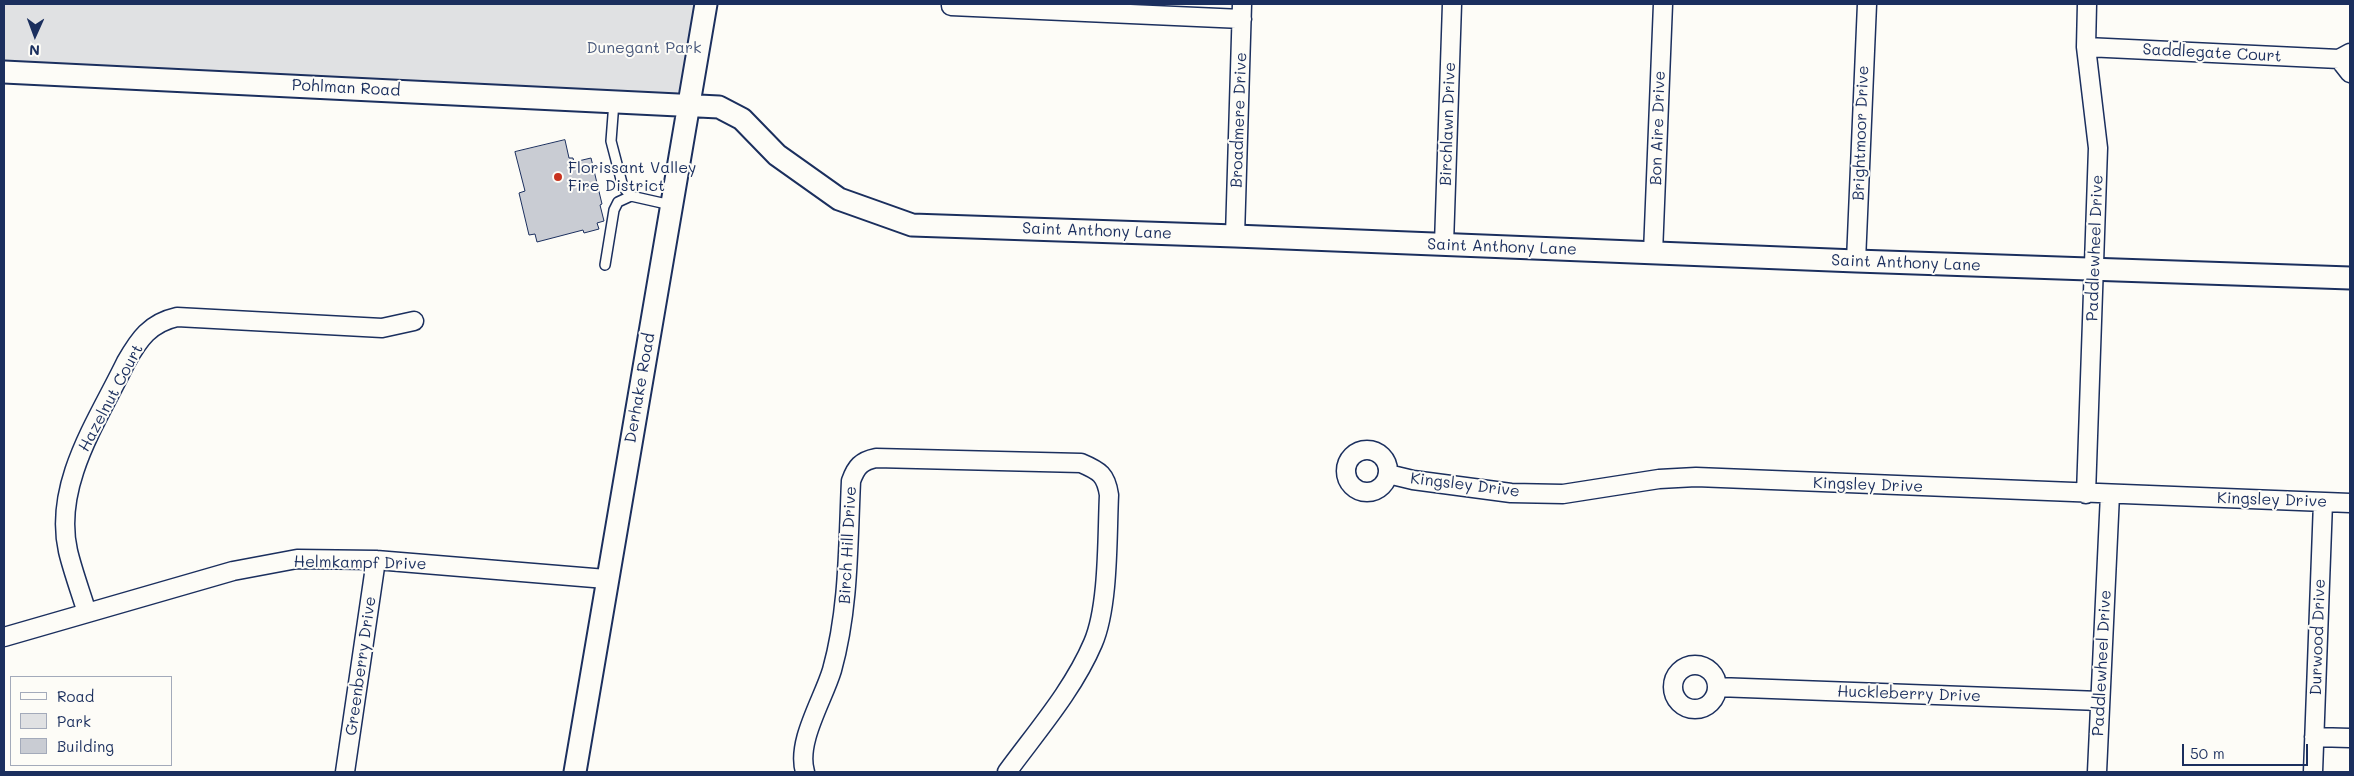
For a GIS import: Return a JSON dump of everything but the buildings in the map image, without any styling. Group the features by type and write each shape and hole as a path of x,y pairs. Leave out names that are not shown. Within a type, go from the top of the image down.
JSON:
{"street":[{"name":"Derhake Road","path":"574,772 706,4"},
{"name":"Birchlawn Drive","path":"1444,244 1452,4"},
{"name":"Bon Aire Drive","path":"1653,253 1663,4"},
{"name":"Brightmoor Drive","path":"1856,261 1866,4"},
{"name":"Paddlewheel Drive","path":"2086,494 2098,148 2086,48 2087,4"},
{"path":"951,6 1242,11"},
{"name":"Broadmere Drive","path":"1236,236 1242,11"},
{"name":"Saddlegate Court","path":"2086,48 2345,56 2350,73"},
{"name":"Pohlman Road","path":"4,72 689,105"},
{"name":"Saint Anthony Lane","path":"689,105 719,107 742,119 777,156 838,199 912,225 2350,278"},
{"name":"Hazelnut Court","path":"87,614 68,550 66,513 73,470 126,362 136,345 150,329 161,320 177,317 382,328 414,322"},
{"name":"Birch Hill Drive","path":"806,772 803,765 805,742 828,684 844,616 851,481 855,469 865,460 876,458 1081,463 1096,470 1107,480 1109,496 1103,598 1094,642 1066,692 1007,772"},
{"name":"Kingsley Drive","path":"1388,474 1413,480 1511,493 1563,494 1659,479 1696,477 2350,503"},
{"name":"Paddlewheel Drive","path":"2097,772 2110,494"},
{"name":"Durwood Drive","path":"2313,772 2323,502"},
{"name":"Helmkampf Drive","path":"4,637 242,569 297,559 376,560 606,578"},
{"name":"Greenberry Drive","path":"345,772 376,560"},
{"name":"Huckleberry Drive","path":"1717,687 2100,701"},
{"path":"2314,737 2350,738"}],"lane":[{"path":"614,101 612,141 623,187 631,196 672,205"},
{"path":"605,265 614,210 618,202 631,196"}],"green space":[{"name":"Dunegant Park","path":"4,4 697,4 684,81 680,90 674,95 4,62"}],"place":[{"name":"Florissant Valley Fire District","path":"558,177"}]}
